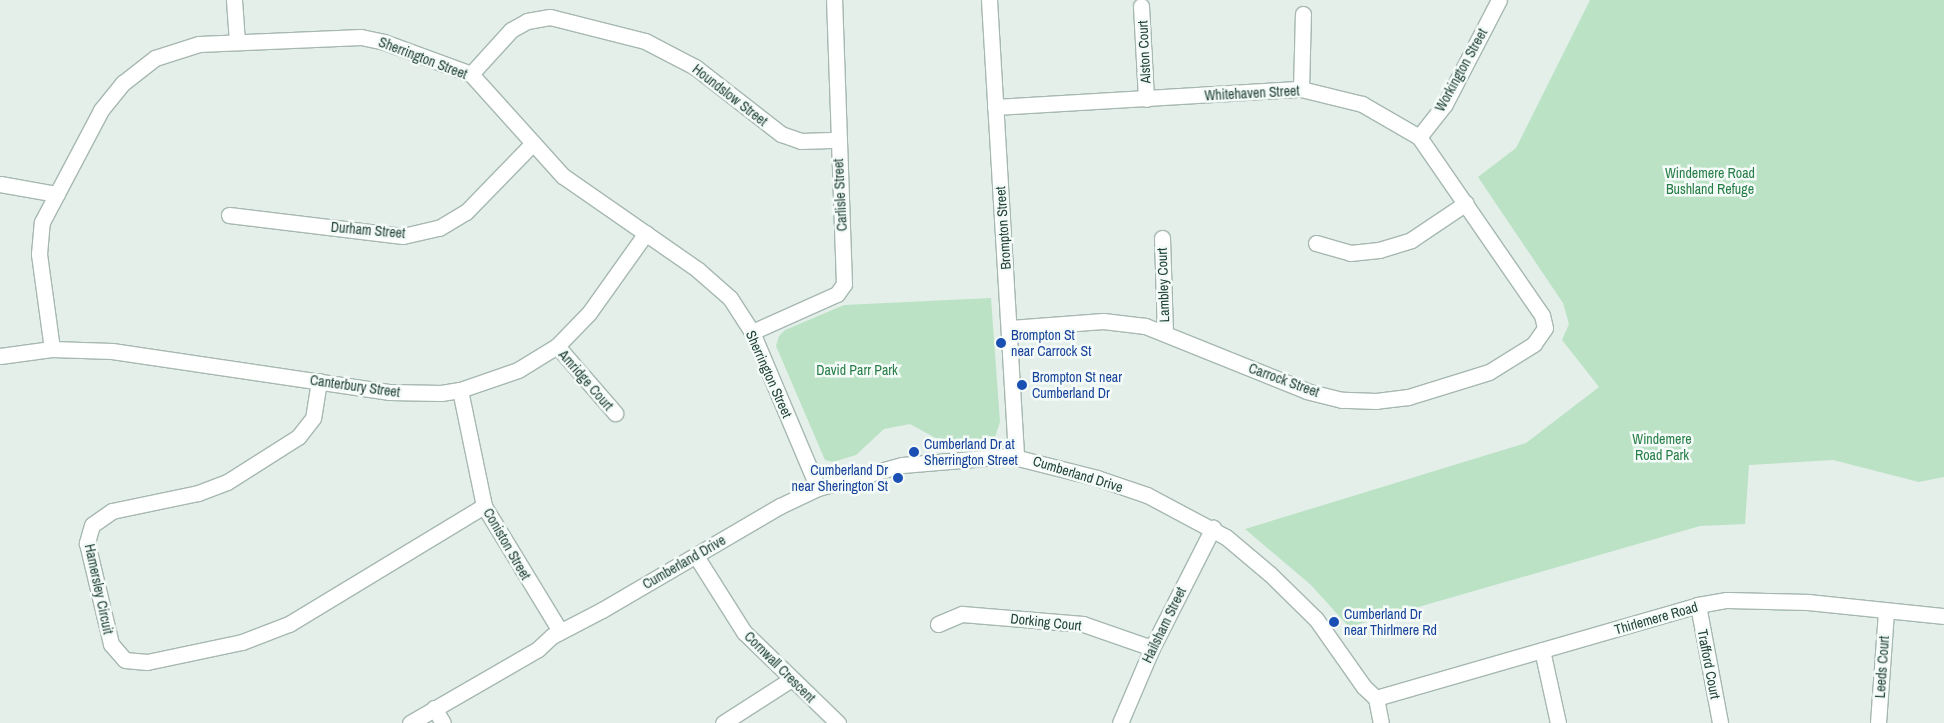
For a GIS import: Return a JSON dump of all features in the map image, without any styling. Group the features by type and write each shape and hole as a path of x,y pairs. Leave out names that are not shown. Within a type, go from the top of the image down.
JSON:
{"street":[{"path":"234,0 237,42"},
{"name":"Carlisle Street","path":"752,332 837,294 844,284 834,0"},
{"name":"Brompton Street","path":"989,0 1010,328 1016,456"},
{"name":"Workington Street","path":"1419,137 1445,104 1499,0"},
{"name":"Alston Court","path":"1141,6 1146,99"},
{"path":"1301,89 1303,14"},
{"name":"Houndslow Street","path":"470,74 511,30 528,21 550,17 645,41 695,67 781,134 801,141 838,140"},
{"name":"Sherrington Street","path":"52,349 39,254 42,222 101,110 123,83 156,58 199,44 361,37 384,42 470,74 563,176 646,232 698,270 730,298 752,332 818,488"},
{"name":"Whitehaven Street","path":"996,107 1301,89 1362,104 1419,137 1542,315 1545,328"},
{"name":"Durham Street","path":"229,215 403,236 439,228 466,212 533,143"},
{"path":"0,184 57,194"},
{"path":"1316,243 1350,253 1380,250 1411,240 1466,203"},
{"name":"Canterbury Street","path":"0,356 52,349 139,354 414,394 460,390 518,370 557,346 589,314 646,232"},
{"name":"Lambley Court","path":"1162,238 1165,332"},
{"name":"Carrock Street","path":"1010,328 1103,321 1145,326 1165,332 1307,391 1342,400 1376,401 1408,398 1489,372 1534,344 1545,328"},
{"name":"Amridge Court","path":"557,346 615,413"},
{"name":"Hamersley Circuit","path":"319,381 313,418 298,437 227,482 198,493 112,511 92,525 87,542 111,644 125,660 147,662 242,642 289,624 484,506"},
{"name":"Coniston Street","path":"460,390 484,506 560,631"},
{"name":"Cumberland Drive","path":"410,723 538,649 560,631 696,556 780,506 818,488 902,465 1016,456 1147,495 1213,528 1246,552 1316,620 1364,687 1376,698"},
{"name":"Hailsham Street","path":"1120,723 1152,648 1213,528"},
{"name":"Cornwall Crescent","path":"696,556 744,632 790,680 838,723"},
{"name":"Thirlemere Road","path":"1376,698 1698,605 1755,598 1944,616"},
{"name":"Trafford Court","path":"1698,605 1720,723"},
{"name":"Leeds Court","path":"1878,723 1886,611"},
{"name":"Dorking Court","path":"938,624 962,614 1083,624 1152,648"},
{"path":"1542,650 1558,723"},
{"path":"724,723 790,680"},
{"path":"1376,698 1380,723"},
{"path":"434,708 443,723"}],"green space":[{"path":"1590,0 1944,0 1944,477 1919,482 1833,460 1749,465 1745,524 1700,526 1349,627 1311,585 1245,529 1526,443 1599,387 1562,340 1569,324 1563,303 1478,177 1516,148"},
{"name":"David Parr Park","path":"991,298 1000,422 995,437 988,440 939,440 910,424 884,429 856,455 833,462 825,460 776,346 779,336 785,330 844,305"}],"place":[{"name":"Brompton St near Carrock St","path":"1001,343"},
{"name":"Brompton St near Cumberland Dr","path":"1022,385"},
{"name":"Cumberland Dr at Sherrington Street","path":"914,452"},
{"name":"Cumberland Dr near Sherington St","path":"898,478"},
{"name":"Cumberland Dr near Thirlmere Rd","path":"1334,622"}],"park label":[{"name":"Windemere Road Bushland Refuge","path":"1710,182"},
{"name":"Windemere Road Park","path":"1662,448"}]}
